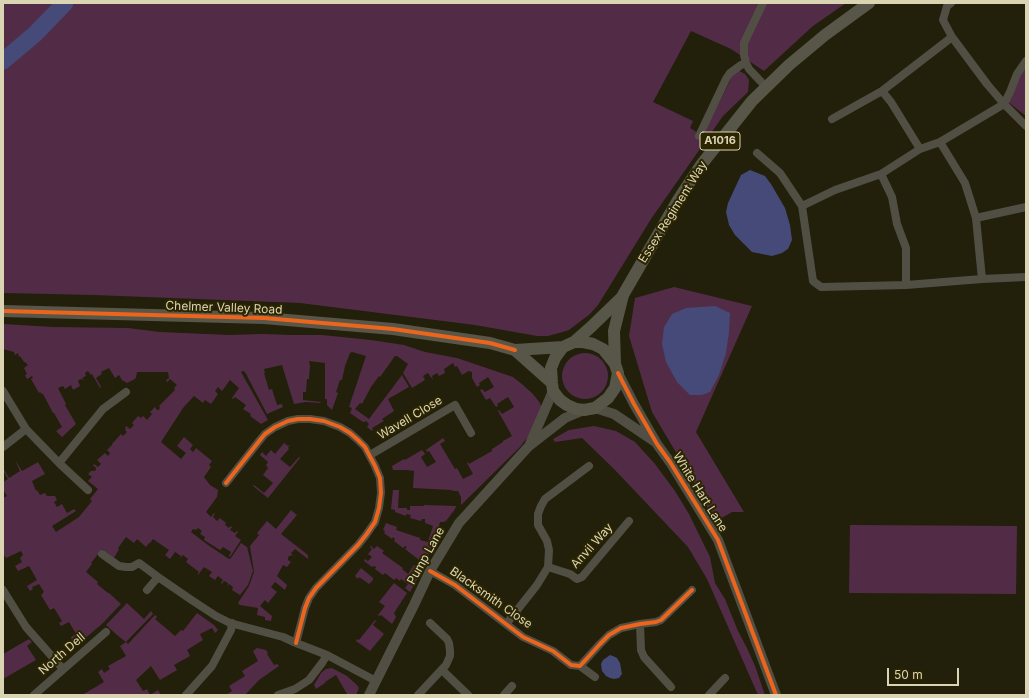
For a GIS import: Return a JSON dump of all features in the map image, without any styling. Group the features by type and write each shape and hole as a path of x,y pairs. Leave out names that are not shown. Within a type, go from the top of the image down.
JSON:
{"main road":[{"name":"Essex Regiment Way","path":"569,344 591,327 623,295 678,200 701,164 748,107 789,65 824,35 869,3"},
{"name":"Essex Regiment Way","path":"616,369 614,331 623,295"},
{"name":"Chelmer Valley Road","path":"3,311 264,318 393,329 490,343 515,350 569,344"},
{"path":"569,344 583,342 593,344 603,349 616,369"},
{"name":"A1016","path":"552,387 551,368 555,358 569,344"},
{"name":"Chelmer Valley Road","path":"515,350 552,387"},
{"name":"A1016","path":"590,409 608,398 615,388 616,369"},
{"path":"552,387 560,400 567,405 576,409 590,409"}],"street":[{"path":"763,3 744,43 744,55 749,69 766,87"},
{"path":"951,3 947,6 943,20 952,37 987,84 1026,126"},
{"path":"832,120 882,91 952,37"},
{"path":"802,206 835,190 880,174 920,149 940,142 1004,104 1017,74 1026,61"},
{"path":"699,136 726,79 730,73 746,63"},
{"path":"882,91 891,102 920,149"},
{"path":"940,142 965,182 976,218 982,279"},
{"path":"757,152 780,173 802,206 813,281 821,287 906,285 1026,277"},
{"path":"880,174 892,197 897,224 906,248 906,285"},
{"path":"976,218 1026,207"},
{"name":"White Hart Lane","path":"616,369 657,444 670,462 718,540 776,695"},
{"name":"Pump Lane","path":"529,446 552,387"},
{"path":"3,391 26,429 88,490"},
{"path":"59,463 103,409 126,392"},
{"name":"Wavell Close","path":"370,455 455,405 471,433"},
{"name":"White Hart Lane","path":"590,409 614,414 657,444"},
{"name":"Pump Lane","path":"369,695 430,571 459,523 529,446 565,418 590,409"},
{"path":"226,483 265,434 288,421 298,419 324,420 350,433 365,447 375,466 380,478 381,493 375,522 358,545 316,588 309,598 296,643"},
{"path":"3,447 26,429"},
{"path":"507,624 537,585 548,567 549,550 547,542 538,525 538,514 541,506 545,499 589,466"},
{"name":"Anvil Way","path":"548,567 570,574 577,579 582,578 629,521"},
{"path":"102,554 120,566 132,567 139,563 216,616 232,623 283,637 327,655 376,681"},
{"name":"Blacksmith Close","path":"430,571 455,585 523,637 552,650 571,665 580,666 595,677"},
{"path":"147,590 158,577"},
{"path":"3,590 26,627 63,669"},
{"path":"580,666 609,634 621,628 661,620 692,590"},
{"path":"186,695 212,666 231,630 232,623"},
{"path":"418,695 442,670 450,656 449,643 430,623"},
{"path":"640,624 641,650 644,657 671,686"},
{"name":"North Dell","path":"34,695 106,632"},
{"path":"278,695 295,689 309,680 327,655"},
{"path":"442,670 468,695"},
{"path":"709,695 725,678"},
{"path":"504,695 512,686"}],"shaded area":[{"path":"3,3 846,3 813,26 764,71 731,49 691,31 653,102 693,121 690,128 698,133 706,129 736,69 745,74 749,80 748,92 723,116 651,219 598,305 590,314 569,330 548,336 537,336 475,325 300,303 3,293"},
{"path":"1026,66 1026,116 1008,102"},
{"path":"674,287 752,306 696,432 744,512 732,512 715,522 693,481 652,412 629,336 635,298"},
{"path":"3,324 53,327 128,328 160,332 229,335 322,335 404,345 425,352 457,358 513,377 533,394 540,403 542,409 531,433 520,447 461,505 461,497 458,491 413,488 414,471 393,470 392,466 422,450 425,454 421,457 427,467 436,462 429,451 427,452 426,450 443,438 445,441 440,444 463,479 473,474 467,463 468,462 469,464 492,451 492,449 512,436 498,411 499,410 502,414 514,407 508,397 497,404 498,406 496,407 490,398 486,400 480,390 482,389 485,392 494,387 488,377 479,383 480,385 477,387 472,378 472,372 468,371 462,375 457,366 455,367 453,363 444,369 445,373 439,376 437,373 432,376 433,380 428,373 423,376 425,380 412,388 403,373 408,364 395,356 371,387 362,404 360,403 355,409 369,419 402,375 409,387 388,399 394,411 382,419 384,421 372,428 372,431 367,427 369,424 367,421 363,422 350,413 352,408 349,407 366,356 352,352 350,353 342,380 340,380 336,392 338,393 332,410 327,405 327,399 325,399 325,363 309,361 309,379 307,379 306,392 303,392 303,400 321,402 320,403 306,402 294,404 282,365 264,369 269,390 272,389 277,405 282,404 283,407 267,414 245,372 241,372 268,420 261,424 250,416 251,414 243,409 246,405 235,397 233,399 232,398 239,388 230,380 222,391 218,387 215,391 218,394 211,404 205,400 203,403 194,396 183,408 161,442 181,459 186,453 177,446 184,437 193,445 190,449 193,452 196,448 212,461 209,465 211,467 204,477 210,485 218,490 217,497 206,512 211,517 215,513 213,517 217,521 220,518 229,528 231,526 232,527 230,530 235,533 237,531 238,532 235,536 241,540 230,557 231,552 223,547 220,550 204,540 205,537 200,534 202,531 198,528 196,530 193,529 191,532 229,559 241,543 247,547 253,571 248,585 240,595 232,590 233,587 229,584 227,586 228,583 224,581 222,584 221,583 223,580 218,576 215,580 209,576 212,572 204,567 198,575 199,572 186,562 188,559 183,555 179,559 181,556 175,552 170,559 165,555 169,550 153,539 146,547 137,539 134,543 126,537 118,548 119,549 114,558 102,549 86,572 98,582 97,584 121,604 102,624 77,645 74,639 72,640 71,637 76,634 69,622 61,626 59,623 62,621 54,608 50,610 41,595 44,592 39,584 32,587 33,589 30,591 27,586 37,580 29,566 18,571 15,566 22,562 20,558 23,555 21,551 6,558 3,554 3,498 7,496 3,490 3,482 8,479 3,468 9,478 20,471 15,460 22,471 38,462 45,474 32,481 36,491 37,490 40,495 45,493 47,496 55,496 57,500 54,502 57,507 62,504 67,513 74,509 76,511 52,526 56,532 79,517 92,501 90,499 98,489 88,481 92,477 88,474 91,471 96,470 93,465 94,464 98,467 101,464 97,460 105,453 108,456 110,453 107,450 121,434 123,436 127,432 125,430 126,426 130,429 134,425 132,423 138,416 141,418 143,416 147,420 152,414 150,412 155,407 159,410 159,406 175,390 174,388 177,385 170,379 167,382 166,380 169,378 168,372 137,372 135,379 127,383 122,380 119,375 115,378 109,368 101,372 102,374 96,378 101,387 100,388 92,374 91,375 88,371 85,373 86,376 82,378 84,380 80,379 78,381 80,386 73,390 71,385 65,389 63,386 58,388 66,404 65,405 76,424 62,437 56,431 62,427 43,394 40,392 39,393 31,379 33,378 32,376 27,379 25,375 27,374 24,368 28,365 20,356 19,357 18,353 15,355 14,352 3,349"},
{"path":"590,353 602,359 607,367 607,385 602,393 594,398 580,399 568,393 563,385 562,371 568,359 576,354"},
{"path":"594,426 616,431 635,442 655,464 675,491 689,514 710,557 715,583 725,599 738,631 747,648 765,695 758,695 707,579 688,547 614,469 582,438 555,442 553,439 569,430"},
{"path":"284,443 288,446 290,445 288,448 289,449 280,459 290,467 299,457 300,458 268,498 253,486 254,485 264,493 273,483 263,475 268,468 266,465 268,462 260,455 262,452 266,456 271,450 275,454"},
{"path":"393,490 399,490 398,508 407,508 407,510 410,510 410,506 456,506 446,521 440,522 439,526 441,529 425,559 423,569 410,592 405,588 408,584 401,579 400,581 396,578 394,580 385,573 383,575 375,569 376,567 372,567 364,561 365,559 368,561 372,557 368,554 372,549 370,547 371,546 374,549 377,546 384,551 382,553 403,568 402,569 408,574 414,565 419,568 423,563 405,549 407,547 405,546 403,548 394,541 395,539 393,537 392,539 384,533 385,531 383,530 386,523 397,527 396,530 428,542 433,526 425,523 425,519 422,519 421,521 410,518 411,515 406,514 406,516 391,509"},
{"path":"291,510 297,515 281,534 308,555 308,559 295,549 291,553 295,558 292,555 289,556 288,560 291,562 287,567 283,565 277,576 287,585 285,590 275,582 271,587 277,592 268,603 265,600 260,606 272,616 271,621 265,620 265,617 257,615 258,608 240,605 238,603 249,586 254,572 250,546 259,535 257,533 267,521 276,529"},
{"path":"850,525 1017,526 1016,594 849,593"},
{"path":"361,568 373,578 369,584 355,576"},
{"path":"394,583 407,593 394,613 396,617 392,624 381,615 378,615 385,606 379,602"},
{"path":"127,603 144,619 151,611 153,614 126,642 106,625"},
{"path":"197,613 214,625 218,630 215,633 212,628 200,634 203,640 187,650 190,656 174,665 177,670 160,680 151,666 136,680 143,691 147,689 150,695 82,695 104,682 98,672 102,669 104,673 110,669 108,666 126,656 120,646 126,642 128,644 155,615 157,617 155,619 175,636 181,630 183,631"},
{"path":"375,620 376,621 373,625 384,634 370,651 356,641 357,639 359,640"},
{"path":"29,639 32,642 27,646 36,660 3,679 3,654"},
{"path":"257,648 266,650 274,665 277,664 279,666 259,680 245,695 226,695 232,691 229,686 245,676 242,671 258,661 253,651"},
{"path":"332,668 347,676 357,685 359,688 356,695 346,695 347,694 336,675 316,689 314,685 321,673 326,669"},
{"path":"158,690 161,695 150,695"}],"water":[{"path":"750,170 765,176 785,208 790,225 792,240 788,249 782,253 772,256 752,252 735,235 729,225 726,212 728,203 741,175"},
{"path":"715,306 730,313 726,353 719,375 710,392 702,395 690,395 677,382 666,362 662,344 664,327 672,314 686,308"},
{"path":"610,655 617,658 620,663 622,674 619,678 610,678 602,671 601,664 603,660"}],"waterway":[{"path":"3,61 35,34 65,3"}],"cycle path":[{"path":"3,311 264,318 393,329 490,343 515,350"},
{"path":"618,373 657,444 670,462 718,540 776,695"},
{"path":"226,483 265,434 288,421 298,419 324,421 340,427 350,433 365,447 375,466 380,478 381,493 375,522 358,545 316,588 309,598 296,643"},
{"path":"430,571 455,585 523,637 553,651 571,665 580,666 609,635 621,628 661,620 692,590"}]}
